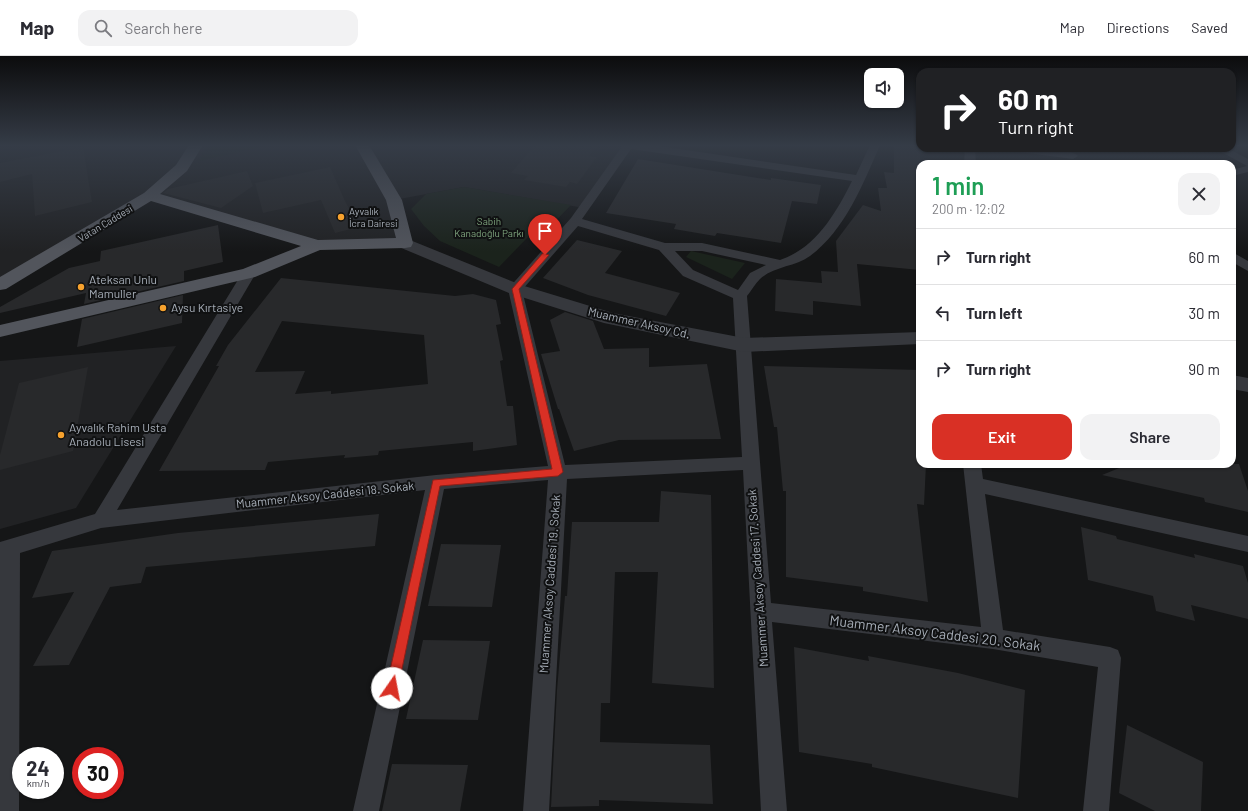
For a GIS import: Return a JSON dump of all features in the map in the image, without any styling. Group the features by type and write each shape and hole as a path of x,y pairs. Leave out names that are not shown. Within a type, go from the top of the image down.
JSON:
{"main road":[{"name":"Vatan Caddesi","path":"0,285 149,196 168,180"},
{"path":"149,196 317,245 404,243 394,200 382,180"},
{"path":"0,331 249,273 317,245"}],"street":[{"path":"515,289 575,221 603,180"},
{"path":"664,248 688,272 740,296 755,276 806,253 821,239 848,202 859,180"},
{"path":"575,221 664,248 702,247 780,264"},
{"name":"Muammer Aksoy Cd.","path":"404,243 515,289 610,319 744,345 916,338"},
{"path":"1236,259 1247,266"},
{"path":"1236,264 1247,266"},
{"path":"101,520 249,273"},
{"name":"Muammer Aksoy Caddesi 19. Sokak","path":"515,289 558,472 536,811"},
{"name":"Muammer Aksoy Caddesi 17. Sokak","path":"740,296 774,811"},
{"path":"1236,383 1248,385"},
{"name":"Muammer Aksoy Caddesi 18. Sokak","path":"5,548 101,520 436,482 558,472 751,463"},
{"path":"973,468 993,639"},
{"path":"366,811 436,482"},
{"path":"975,485 1248,544"},
{"path":"5,548 4,774 6,811"},
{"name":"Muammer Aksoy Caddesi 20. Sokak","path":"760,611 993,639 1110,658 1096,811"}],"shaded area":[{"path":"0,180 603,180 584,208 464,187 394,200 405,243 317,245 149,196 0,285"},
{"name":"Ayvalık Rahim Usta Anadolu Lisesi","path":"176,346 76,508 0,529 0,361"}],"green space":[{"name":"Sabih Kanadoğlu Parkı","path":"464,187 571,205 540,237 530,235 499,267 440,241 424,226 411,209 426,194"},
{"path":"691,251 745,263 732,279 686,257"}],"building":[{"path":"32,180 88,180 92,202 35,216"},
{"path":"206,180 251,180 253,186 221,208 163,193 168,189"},
{"path":"268,180 336,180 359,227 335,233 321,200 263,213 255,183"},
{"path":"525,180 580,180 577,184 570,182 566,187"},
{"path":"625,180 787,180 821,185 817,204 792,201 781,243 717,233 715,236 674,229 676,224 606,213"},
{"path":"886,180 916,180 916,270 857,264 861,306 813,301 813,315 775,311 776,279 822,283 821,271 838,272 836,241 863,205 881,211 878,188 887,188"},
{"path":"218,225 223,262 184,271 184,281 84,304 86,293 0,313 0,307 69,268 100,261 101,251"},
{"path":"577,240 622,251 605,273 680,293 666,316 588,295 543,278"},
{"path":"281,278 455,296 473,294 496,300 501,324 496,325 503,360 500,361 507,406 513,406 517,445 473,451 473,442 379,451 378,455 344,458 345,455 268,462 265,470 159,471 219,366 216,366 228,345","holes":["282,321 424,335 428,384 331,394 331,391 295,394 305,371 255,372"]},
{"path":"183,295 182,323 77,347 82,319"},
{"path":"565,312 593,321 604,349 649,348 649,367 707,364 721,439 619,440 574,451 558,409 541,354 560,351 550,320"},
{"path":"764,366 916,370 916,468 926,468 924,505 917,504 928,602 863,591 863,587 786,577 786,491 783,491 777,427 774,427"},
{"path":"88,367 73,451 0,470 0,455 19,383"},
{"path":"1236,464 1239,464 1248,491 1248,512 1205,502 1204,498 1102,475 1119,468 1236,468"},
{"path":"661,491 711,495 714,688 652,683 658,572 615,572 610,703 601,703 600,742 710,745 713,804 599,800 599,806 551,807 557,690 565,596 567,596 572,522 659,522"},
{"path":"379,514 375,546 146,567 141,583 110,587 69,665 33,666 74,592 32,598 52,551 178,533"},
{"path":"1081,527 1116,536 1117,539 1195,558 1194,554 1243,566 1248,583 1248,619 1191,605 1195,621 1156,611 1153,596 1088,580"},
{"path":"441,544 501,545 492,607 428,606"},
{"path":"423,640 490,641 478,720 406,719"},
{"path":"794,647 869,661 868,656 958,673 1025,690 1018,798 872,767 872,764 799,752"},
{"path":"1127,725 1203,762 1201,811 1155,811 1119,793"},
{"path":"392,764 468,765 460,811 382,811"}],"place":[{"name":"Ayvalık İcra Dairesi","path":"341,217"},
{"name":"Ateksan Unlu Mamuller","path":"81,287"},
{"name":"Aysu Kırtasiye","path":"163,308"},
{"name":"Ayvalık Rahim Usta Anadolu Lisesi","path":"61,435"}],"route":[{"path":"392,688 436,482 558,472 515,289 545,255"}]}
